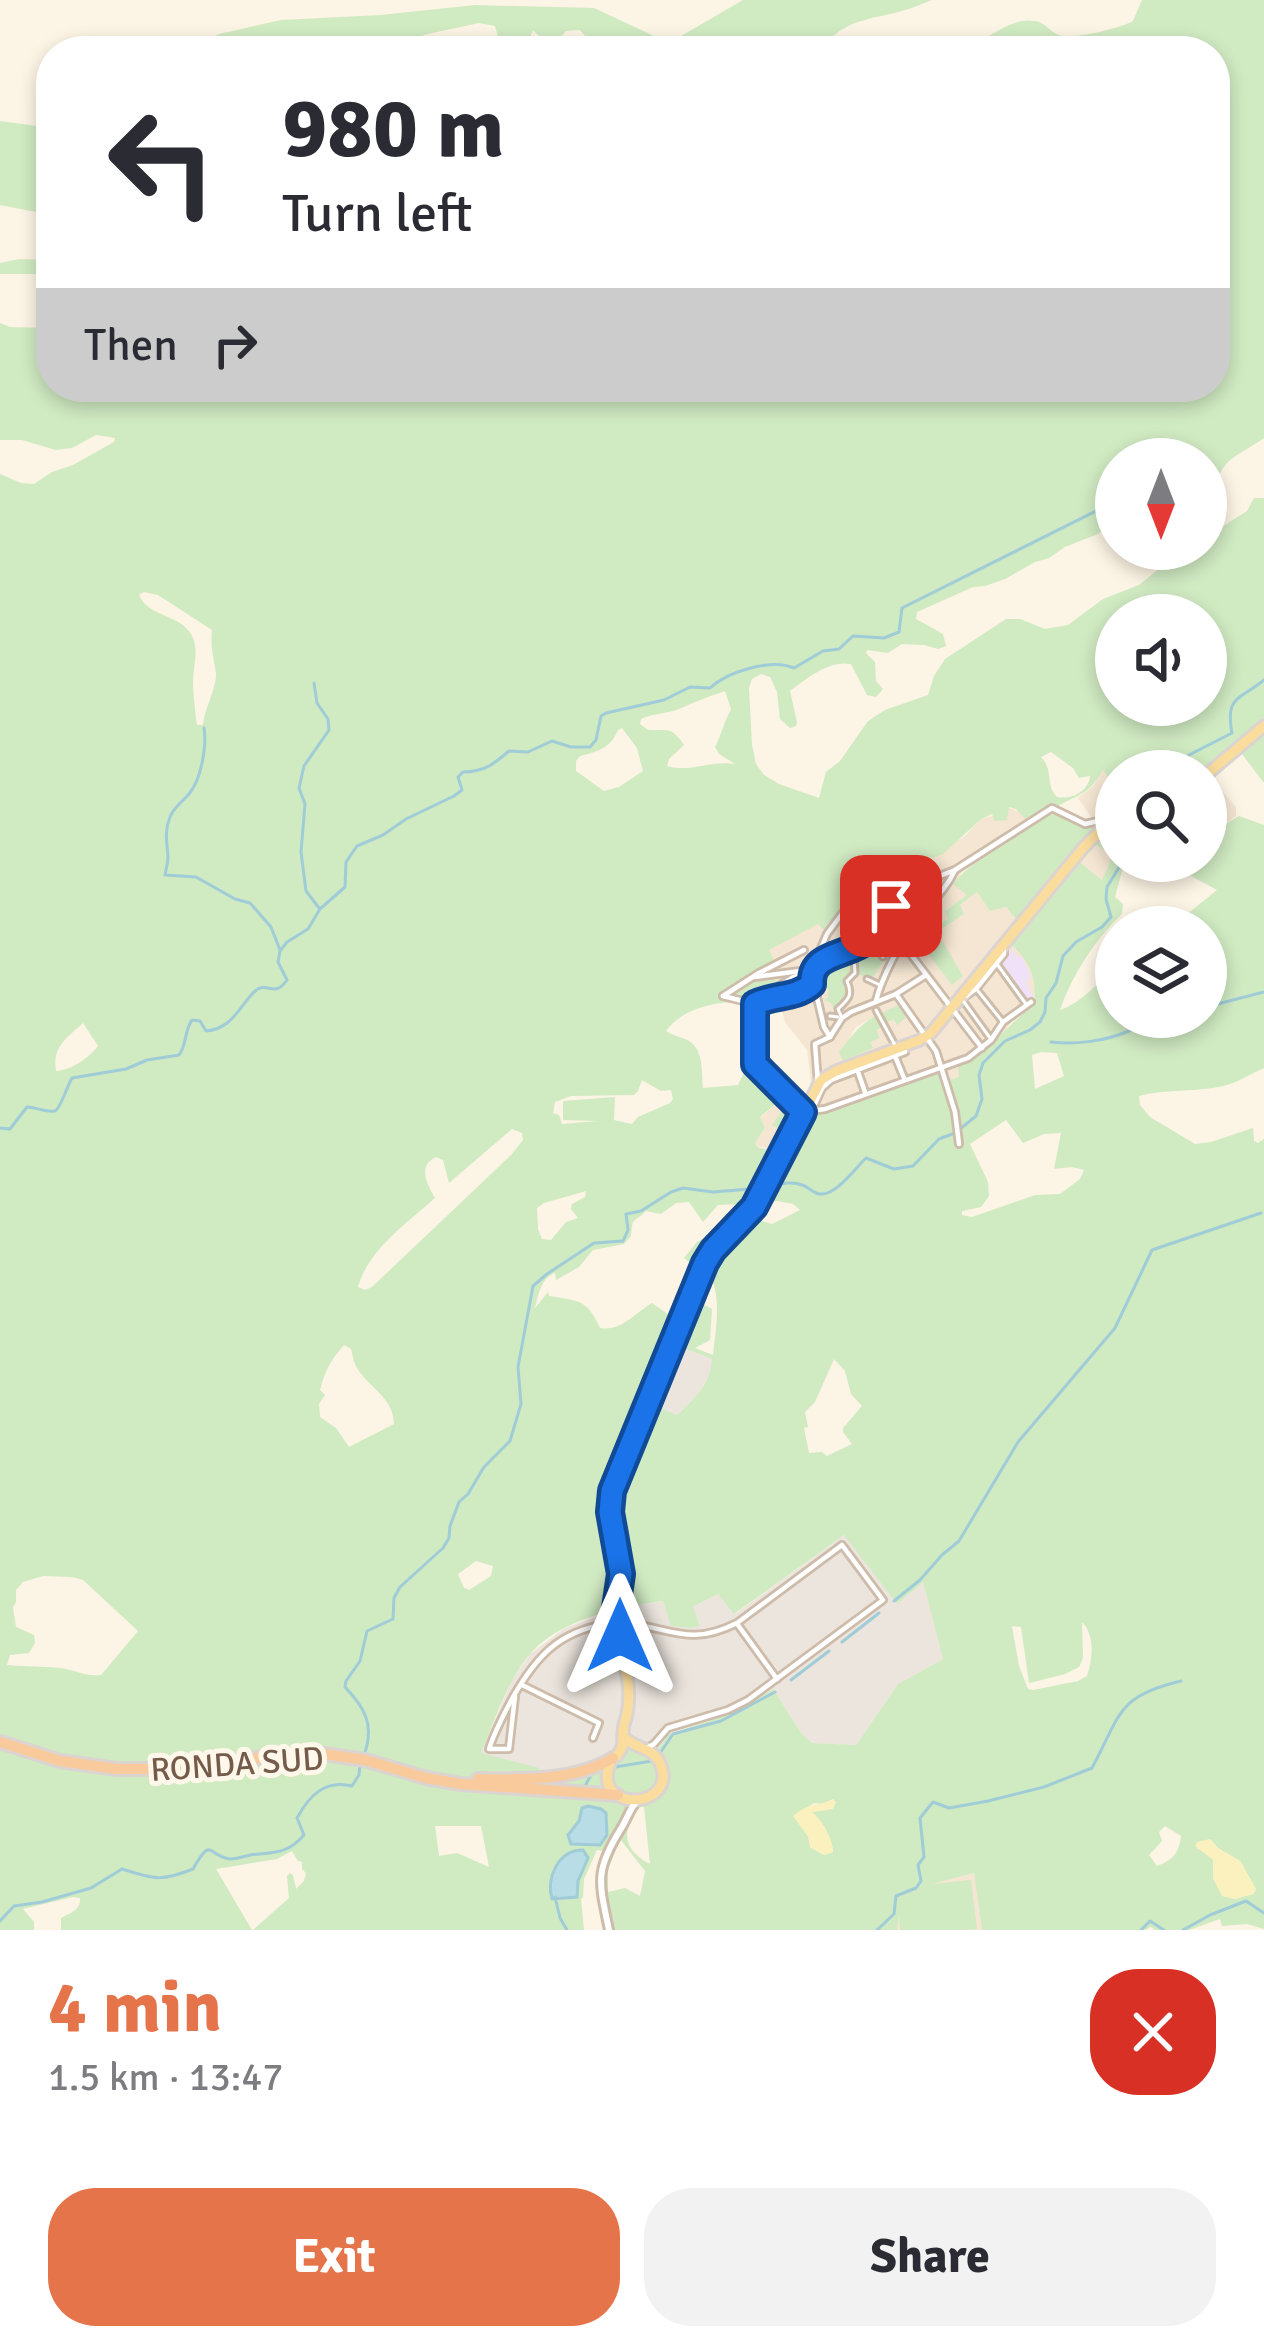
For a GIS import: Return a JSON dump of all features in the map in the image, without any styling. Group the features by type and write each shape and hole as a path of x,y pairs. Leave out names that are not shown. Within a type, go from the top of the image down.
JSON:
{"highway":[{"name":"RONDA SUD","path":"0,1744 103,1768 160,1770 288,1754 335,1755 403,1770"},
{"path":"403,1770 466,1779 520,1779 602,1765 616,1755"},
{"path":"403,1770 460,1784 620,1797"}],"main road":[{"path":"1227,758 1264,726"},
{"path":"623,1736 647,1749 661,1767 662,1781 650,1797 637,1802 620,1797 608,1778 623,1736 628,1703 616,1621 621,1574 610,1512 612,1491 705,1263 758,1202 818,1083 836,1071 926,1037 1095,835"},
{"path":"616,1755 647,1749"}],"street":[{"path":"818,1083 815,1044 830,1037 840,1018 838,1009 850,996 847,981 855,973 854,957 891,906 1052,808 1085,824 1095,822"},
{"path":"876,1001 912,926 946,889 955,871"},
{"path":"830,1037 812,984 813,969 827,934 850,903 859,939 883,957"},
{"path":"866,924 867,943"},
{"path":"765,994 820,961 867,943"},
{"path":"903,944 982,1048"},
{"path":"991,1040 961,998 998,965 1004,945"},
{"path":"779,995 755,1004 723,996 805,950"},
{"path":"755,1004 755,1064 806,1111 818,1111 968,1058 982,1048 1024,999 998,965"},
{"path":"755,977 813,969"},
{"path":"855,973 880,985"},
{"path":"830,1016 840,1018 926,975"},
{"path":"765,994 792,996 812,984"},
{"path":"976,989 1003,1022"},
{"path":"896,994 941,1065 955,1112 958,1144"},
{"path":"876,1010 898,1050 905,1080"},
{"path":"806,1111 827,1083 898,1050"},
{"path":"857,1069 866,1094"},
{"path":"514,1696 509,1749 489,1749 506,1709 520,1684 557,1643 578,1631 616,1621 691,1636 713,1633 737,1623 842,1545 883,1600 728,1710 668,1728 647,1749"},
{"path":"737,1623 777,1678"},
{"path":"520,1684 598,1723 592,1738"},
{"path":"620,1797 628,1813"},
{"path":"609,1930 600,1871 637,1802"}],"shaded area":[{"path":"1095,783 1094,821 1078,798"},
{"path":"1227,797 1236,807 1236,816 1227,822"},
{"path":"1008,807 1020,812 1028,822 1024,828 963,871 954,884 968,895 945,911 949,919 933,927 926,917 963,975 936,932 964,914 959,906 977,892 990,910 1006,907 1019,923 1006,939 1026,956 1036,989 1034,1006 1013,1020 994,1045 959,1066 960,1077 940,1082 937,1071 819,1114 807,1116 798,1110 811,1082 807,1050 785,1022 779,999 764,990 776,985 762,981 758,972 768,950 819,923 825,931 844,903 881,908 873,899 905,868 964,837 980,820","holes":["885,1011 908,1016 877,1030 873,1047 843,1049 856,1027"]},
{"path":"1092,842 1095,844 1095,874 1077,860"},
{"path":"1013,949 1016,957 1022,956 1031,978 1026,981 1034,998 1025,1002 999,966"},
{"path":"782,1099 788,1103 773,1125 787,1133 778,1153 754,1144 765,1129 760,1118"},
{"path":"676,1345 713,1359 698,1396 677,1415 652,1405"},
{"path":"844,1535 923,1581 943,1659 898,1684 856,1745 812,1743 773,1690 727,1715 669,1733 658,1749 644,1743 600,1761 539,1772 480,1754 512,1680 530,1654 565,1628 624,1607 664,1601 700,1625 692,1608 718,1594 735,1614"},
{"path":"975,1873 982,1930 897,1930 897,1917 926,1884"}],"green space":[{"path":"743,0 932,0 852,24 833,36 681,36"},
{"path":"1142,0 1264,0 1264,438 1227,463 1227,438 1095,438 1095,535 1005,579 973,587 917,612 916,619 943,634 946,646 902,644 888,653 867,650 883,689 876,697 867,695 851,664 827,667 790,691 797,722 790,728 780,719 770,677 761,674 752,679 752,745 764,775 819,798 826,772 840,761 868,721 928,695 945,659 1006,619 1045,629 1068,625 1095,605 1095,726 1227,726 1227,594 1116,594 1139,585 1157,570 1227,570 1227,524 1247,511 1254,498 1264,498 1264,783 1242,754 1227,765 1227,750 1095,750 1095,780 1088,789 1058,806 1074,816 1095,818 1095,844 1077,860 1095,874 1095,882 1119,882 1115,897 1123,904 1095,906 1095,944 1060,1010 1095,987 1095,1038 1227,1038 1227,906 1197,906 1217,890 1202,882 1227,882 1227,823 1239,816 1264,825 1264,1068 1219,1087 1139,1096 1150,1117 1195,1144 1253,1128 1254,1141 1264,1139 1264,1929 1247,1924 1222,1926 1220,1919 1189,1930 982,1930 974,1873 931,1884 971,1880 977,1929 900,1930 899,1915 897,1930 606,1930 595,1885 603,1851 597,1850 584,1879 584,1930 253,1930 289,1898 290,1873 296,1889 304,1881 302,1862 292,1851 277,1859 216,1869 252,1930 61,1930 61,1918 79,1905 80,1898 73,1897 23,1909 34,1922 34,1930 0,1930 0,474 34,484 115,438 96,435 72,448 56,450 22,440 0,440 0,323 36,328 36,402 1230,402 1230,36 1065,36 1133,21","holes":["139,595 158,595 212,630 216,679 203,725 196,720 194,640 186,627 156,612","725,691 731,709 715,747 735,764 667,766 684,745 672,732 648,730 640,724 641,719","622,728 637,748 643,771 604,791 576,771 576,761 607,745","1051,752 1079,778 1090,776 1089,782 1073,796 1057,797 1041,757","1009,807 1028,822 953,884 967,895 945,911 948,919 933,927 925,916 912,933 952,985 963,976 937,932 964,914 960,905 977,892 990,911 1006,907 1019,923 1005,940 1030,968 1034,1006 981,1053 958,1066 959,1077 941,1082 937,1070 807,1116 757,1059 757,1009 779,998 764,990 776,984 775,979 762,981 758,972 775,963 769,950 818,924 825,931 845,903 860,906 861,920 879,922 884,912 874,898 905,868 943,854 980,820 992,814 995,821 1007,820","737,1002 751,1007 754,1066 745,1070 738,1085 703,1088 696,1048 666,1031 697,1009","83,1023 98,1046 79,1063 56,1071 62,1043","1057,1053 1064,1076 1035,1089 1032,1055","642,1080 661,1091 671,1090 673,1099 632,1124 614,1120 615,1097 563,1101 563,1120 598,1121 562,1124 553,1113 555,1102 571,1096 634,1095","782,1099 787,1104 772,1125 787,1133 778,1152 757,1147 765,1128 760,1117","1006,1120 1023,1143 1061,1133 1054,1169 1084,1170 1060,1194 1035,1195 972,1217 962,1215 962,1211 981,1207 989,1196 988,1182 970,1144","512,1129 522,1133 523,1140 512,1154 372,1287 358,1287 379,1249 435,1198 425,1176 427,1165 436,1157 443,1160 449,1183","586,1191 585,1197 572,1204 578,1218 566,1222 551,1240 542,1239 537,1208 544,1203","689,1202 703,1222 718,1205 746,1204 747,1208 714,1243 708,1245 703,1239 684,1258 696,1274 676,1320 652,1303 621,1324 600,1328 586,1306 548,1292 535,1308 546,1279 555,1273 556,1280 579,1267 593,1250 624,1244 633,1223 646,1211 661,1214 676,1203","762,1202 793,1204 800,1210 772,1224 759,1220","706,1268 716,1299 713,1355 695,1348 710,1340 712,1309 694,1299","344,1345 351,1349 357,1368 390,1407 394,1424 349,1447 336,1428 320,1417 319,1404 329,1366","676,1345 712,1359 705,1383 677,1415 653,1405","834,1359 862,1406 843,1428 852,1444 827,1456 809,1453 805,1412 815,1402","844,1535 897,1604 923,1582 943,1659 898,1684 856,1745 812,1743 773,1689 727,1715 669,1734 658,1749 631,1743 600,1761 540,1772 481,1753 519,1670 554,1634 607,1612 663,1601 671,1626 700,1626 693,1607 718,1594 734,1614","476,1561 493,1566 491,1576 469,1590 458,1574","43,1576 83,1580 138,1631 101,1675 7,1665 10,1655 29,1653 35,1643 34,1635 16,1627 16,1590 23,1582","1082,1622 1092,1647 1087,1676 1028,1689 1012,1626 1021,1627 1029,1683 1079,1667","833,1799 826,1810 811,1812 831,1841 833,1852 824,1855 810,1847 794,1816 814,1803","635,1807 644,1807 650,1864 634,1852 628,1839","583,1808 606,1814 607,1835 570,1839","435,1826 481,1826 489,1867 457,1853 439,1856","1165,1826 1181,1836 1171,1858 1157,1866 1149,1855 1162,1841 1159,1832","620,1839 645,1871 640,1896 625,1888 608,1892 608,1870","1210,1839 1240,1861 1256,1889 1253,1894 1235,1899 1223,1896 1213,1878 1213,1860 1196,1848","561,1860 587,1864 578,1881 577,1897 553,1899 551,1889"]},
{"path":"475,5 594,8 654,36 585,36 580,30 539,36 533,30 531,36 498,36 495,26 479,23 423,36 215,36 281,20"},
{"path":"1039,22 1065,36 988,36 1010,25"},
{"path":"0,121 36,126 36,212 0,205"},
{"path":"36,260 36,274 0,274 0,263"},
{"path":"885,924 901,943 894,956 890,952 882,957 871,980 857,973 856,954 860,949 876,950 871,940 875,937 880,942 883,938 878,932"},
{"path":"825,961 828,967 855,962 854,973 845,979 849,998 837,1008 837,1016 824,1000 829,989 815,988 813,981 824,973 821,963"},
{"path":"900,1005 909,1015 897,1025 893,1019 877,1030 879,1038 871,1042 873,1048 843,1061 839,1052 859,1029"}],"sand":[{"path":"833,1799 833,1809 812,1812 831,1841 833,1852 824,1855 810,1847 793,1816"},
{"path":"1210,1839 1240,1861 1256,1889 1253,1894 1235,1899 1222,1896 1213,1878 1213,1860 1195,1846"}],"water":[{"path":"582,1808 606,1813 607,1835 600,1845 571,1844 568,1835"},
{"path":"583,1850 588,1858 577,1897 552,1899 556,1867 567,1855"}],"waterway":[{"path":"0,1128 10,1129 27,1107 55,1111 72,1078 179,1055 192,1020 200,1021 206,1031 215,1029 228,1022 258,989 282,986 287,980 278,962 280,951 308,929 320,909 345,887 346,862 357,846 454,796 462,790 458,777 463,772 488,766 509,751 528,752 552,741 590,747 606,713 664,700 690,687 710,688 750,668 794,668 823,651 839,649 853,636 884,638 899,632 902,608 1095,512"},
{"path":"1199,750 1232,733 1233,705 1264,680"},
{"path":"314,683 329,730 304,766 299,788 305,804 301,852 306,891 319,908"},
{"path":"204,728 197,780 168,822 165,875 196,877 250,903 271,927 280,950"},
{"path":"771,1186 794,1183 826,1193 866,1158 894,1169 913,1166 939,1139 976,1116 982,1099 979,1075 983,1063 1005,1041 1040,1022 1063,956 1111,917 1106,899 1110,882"},
{"path":"1227,1002 1264,992"},
{"path":"1051,1042 1104,1038"},
{"path":"364,1755 366,1718 345,1687 346,1681 360,1661 367,1631 393,1619 400,1587 443,1548 459,1502 510,1441 521,1404 518,1367 533,1286 594,1243 623,1241 628,1230 626,1214 641,1211 671,1192 762,1188"},
{"path":"894,1601 959,1541 1018,1442 1115,1328 1152,1250 1261,1213"},
{"path":"842,1642 879,1613"},
{"path":"791,1680 829,1651"},
{"path":"877,1930 894,1914 896,1896 921,1881 920,1818 933,1802 949,1808 988,1801 1092,1768 1132,1701 1181,1681"},
{"path":"660,1753 673,1734 721,1721 775,1692"},
{"path":"615,1767 652,1761"},
{"path":"0,1921 14,1906 91,1888 122,1869 165,1877 193,1869 207,1850 230,1859 286,1849 304,1835 297,1818 307,1803 326,1787 352,1786 360,1764"},
{"path":"585,1786 591,1775"},
{"path":"555,1897 567,1930"},
{"path":"1183,1930 1246,1901 1264,1913"},
{"path":"1141,1930 1150,1921 1164,1930"}],"route":[{"path":"620,1636 625,1623 616,1608 621,1574 610,1512 612,1491 705,1263 754,1207 803,1112 755,1064 755,1004 808,988 817,963 864,942 891,906"}]}
